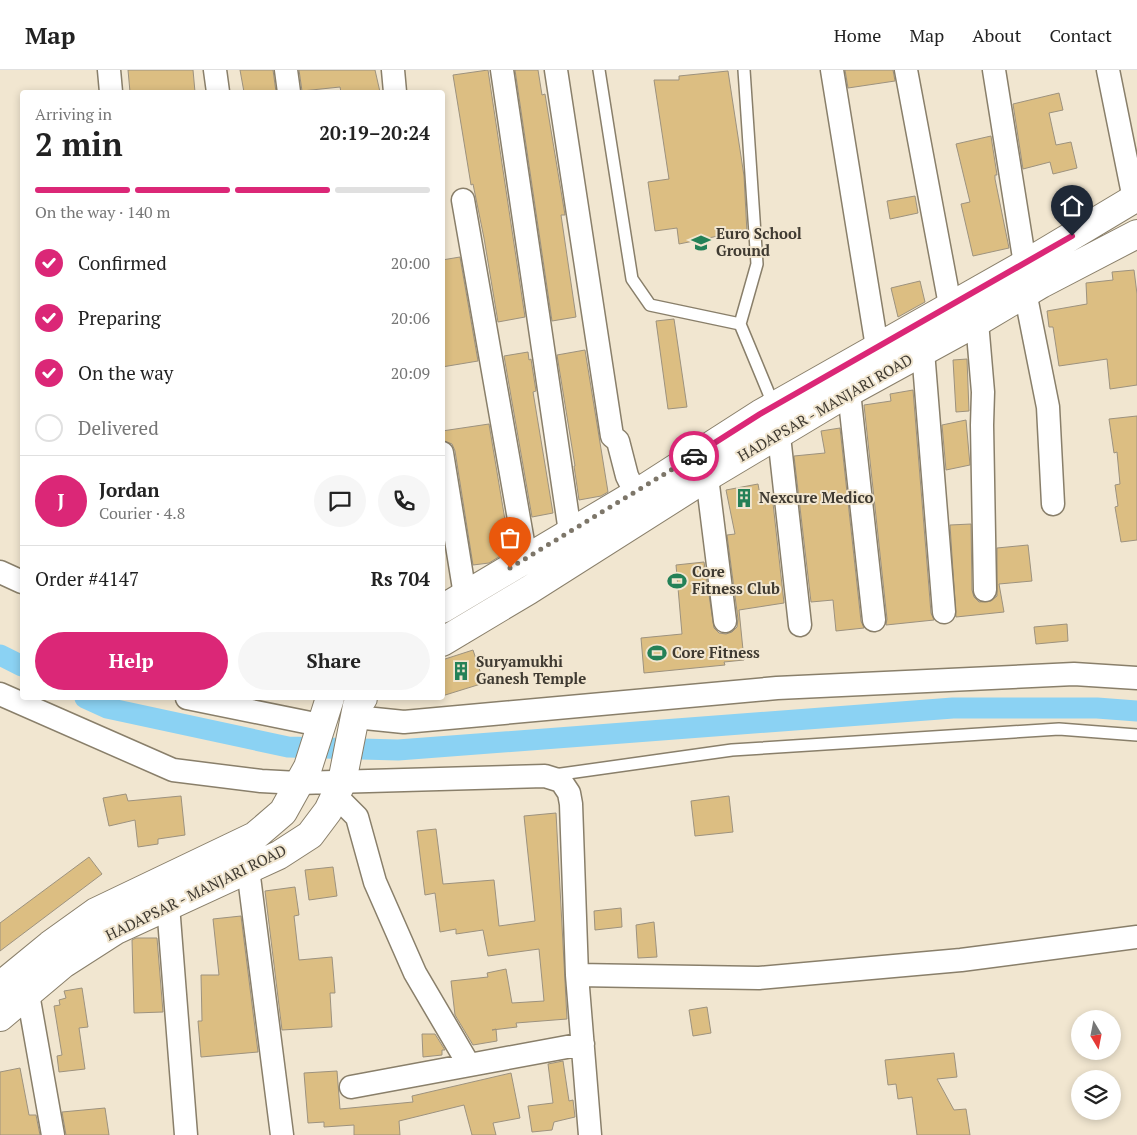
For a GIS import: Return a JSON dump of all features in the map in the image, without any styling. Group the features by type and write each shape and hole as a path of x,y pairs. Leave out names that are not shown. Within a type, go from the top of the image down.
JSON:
{"main road":[{"name":"HADAPSAR - MANJARI ROAD","path":"454,602 570,532 634,509 706,477 779,436 849,392 977,322 1135,198"},
{"name":"HADAPSAR - MANJARI ROAD","path":"445,640 634,509 771,408 950,305 1030,280 1137,234"},
{"path":"320,725 329,700"},
{"name":"HADAPSAR - MANJARI ROAD","path":"0,986 50,945 96,912 248,869 279,855 310,835 328,812 341,782 357,716"},
{"name":"HADAPSAR - MANJARI ROAD","path":"0,1017 63,964 116,930 217,856 255,836 283,812 303,775 320,725"}],"street":[{"path":"109,70 111,90"},
{"path":"215,70 218,90"},
{"path":"286,70 289,90"},
{"path":"393,70 395,90"},
{"path":"502,70 570,532"},
{"path":"556,70 612,436 607,442 610,458 634,509"},
{"path":"832,70 877,347"},
{"path":"906,70 950,305"},
{"path":"994,70 1030,280 1048,407 1053,504"},
{"path":"1108,70 1135,198"},
{"path":"463,200 526,559"},
{"path":"977,322 983,392 984,590"},
{"path":"923,351 944,612"},
{"path":"849,392 874,620"},
{"path":"771,408 779,436 800,625"},
{"path":"706,477 725,621"},
{"path":"445,490 454,602"},
{"path":"0,572 20,581"},
{"path":"357,716 404,722 787,687 1074,674 1137,678"},
{"path":"0,694 173,770 261,781 303,775 341,782 545,776 561,781 569,793 571,804 577,975 590,1135"},
{"path":"197,700 320,725"},
{"path":"341,782 357,817 375,882 415,973 468,1065"},
{"path":"248,869 282,1135"},
{"path":"164,893 186,1135"},
{"path":"577,975 760,978 960,960 1137,937"},
{"path":"28,994 53,1135"},
{"path":"351,1088 583,1044"}],"lane":[{"path":"598,70 632,280 650,304 740,324"},
{"path":"744,70 757,264 740,324 771,408"},
{"path":"545,776 732,750 1059,729 1137,735"}],"building":[{"path":"128,70 193,70 195,90 130,90"},
{"path":"240,70 273,70 276,90 244,90"},
{"path":"299,70 375,70 380,90 341,90 340,87 302,90"},
{"path":"488,70 525,317 498,322 484,238 473,184 471,185 453,75"},
{"path":"515,70 538,70 542,95 545,94 565,215 561,215 576,317 552,321"},
{"path":"845,70 893,70 895,81 848,88"},
{"path":"728,71 744,176 747,233 733,236 733,233 679,244 677,228 655,231 648,182 669,179 654,80 679,80 679,76"},
{"path":"1059,93 1063,110 1049,113 1056,145 1071,142 1077,168 1053,174 1050,162 1023,169 1013,104"},
{"path":"991,136 997,175 995,175 995,179 1009,248 973,256 961,204 970,202 956,144"},
{"path":"915,196 918,213 890,219 887,201"},
{"path":"460,257 478,361 445,366 445,260"},
{"path":"1134,270 1137,294 1137,385 1110,389 1107,359 1059,366 1053,327 1049,327 1047,311 1087,304 1086,283 1113,280 1112,272"},
{"path":"920,281 925,302 898,317 891,288"},
{"path":"674,319 687,407 668,409 656,321"},
{"path":"585,350 608,492 601,496 579,500 557,355"},
{"path":"528,352 529,360 531,359 536,391 533,392 553,513 532,517 504,356"},
{"path":"967,359 969,411 956,412 953,360"},
{"path":"913,390 931,613 934,620 886,625 887,619 864,405 891,401 890,394"},
{"path":"1137,416 1137,540 1121,542 1115,507 1118,506 1115,485 1120,484 1117,452 1114,453 1109,419"},
{"path":"966,420 970,465 946,470 942,425"},
{"path":"489,424 510,550 489,563 473,565 455,451 452,444 445,441 445,431"},
{"path":"840,428 861,621 864,628 836,631 833,600 811,602 794,456 825,453 821,431"},
{"path":"758,484 760,495 772,494 784,603 739,610 744,660 724,662 725,665 644,673 641,638 682,634 676,565 704,562 714,628 719,633 726,634 732,632 737,627 738,619 727,535 735,534 726,490"},
{"path":"971,524 972,590 974,597 979,602 991,601 997,596 997,548 1028,545 1032,581 999,584 1004,612 956,617 950,525"},
{"path":"1067,624 1068,641 1036,644 1034,627"},
{"name":"Suryamukhi Ganesh Temple","path":"473,650 484,683 445,695 445,659"},
{"path":"126,794 128,801 181,796 185,835 158,839 158,844 138,847 135,820 109,826 103,798"},
{"path":"729,796 733,832 695,836 691,801"},
{"path":"556,813 567,1019 516,1023 517,1027 496,1030 497,1041 473,1045 455,1015 451,981 488,977 487,973 506,969 512,1003 544,1001 539,949 488,956 483,930 456,934 456,929 440,932 435,893 425,895 417,831 436,829 443,884 494,880 499,926 535,921 524,816"},
{"path":"89,857 102,874 0,951 0,923"},
{"path":"333,867 337,896 309,900 305,870"},
{"path":"295,887 299,915 294,916 299,960 332,957 335,993 330,993 332,1027 282,1030 265,891"},
{"path":"621,908 622,927 595,930 594,911"},
{"path":"241,916 258,1052 201,1057 198,1021 202,1021 201,975 219,975 213,919"},
{"path":"654,922 657,957 638,958 636,925"},
{"path":"136,938 157,938 163,1012 134,1013 132,940"},
{"path":"82,988 88,1027 79,1028 85,1069 59,1072 57,1056 62,1055 54,1006 60,1005 59,1000 66,998 64,991"},
{"path":"707,1007 711,1033 693,1036 689,1010"},
{"path":"422,1034 435,1034 445,1050 442,1050 442,1055 423,1057"},
{"path":"954,1053 957,1077 937,1079 954,1110 966,1109 970,1135 917,1135 912,1097 898,1099 896,1084 888,1085 885,1060"},
{"path":"563,1061 569,1101 573,1100 575,1117 554,1122 552,1130 532,1132 528,1106 553,1103 548,1064"},
{"path":"20,1068 29,1115 36,1115 40,1135 0,1135 0,1072"},
{"path":"337,1071 340,1109 413,1102 412,1096 511,1073 520,1118 493,1123 496,1135 472,1135 464,1105 399,1121 400,1135 354,1135 354,1125 324,1127 324,1122 308,1123 304,1073"},
{"path":"105,1108 109,1135 66,1135 62,1112"}],"waterway":[{"path":"0,655 20,665"},
{"path":"89,700 107,708 288,747 398,750 953,708 1097,708 1137,711"}],"way so far":[{"path":"510,568 637,493 694,456"}],"place":[{"name":"Euro School Ground","path":"701,243"},
{"name":"Nexcure Medico","path":"744,498"},
{"name":"Core Fitness Club","path":"677,581"},
{"name":"Core Fitness","path":"657,653"},
{"name":"Suryamukhi Ganesh Temple","path":"461,671"}],"route":[{"path":"694,456 760,414 1072,236"}]}
